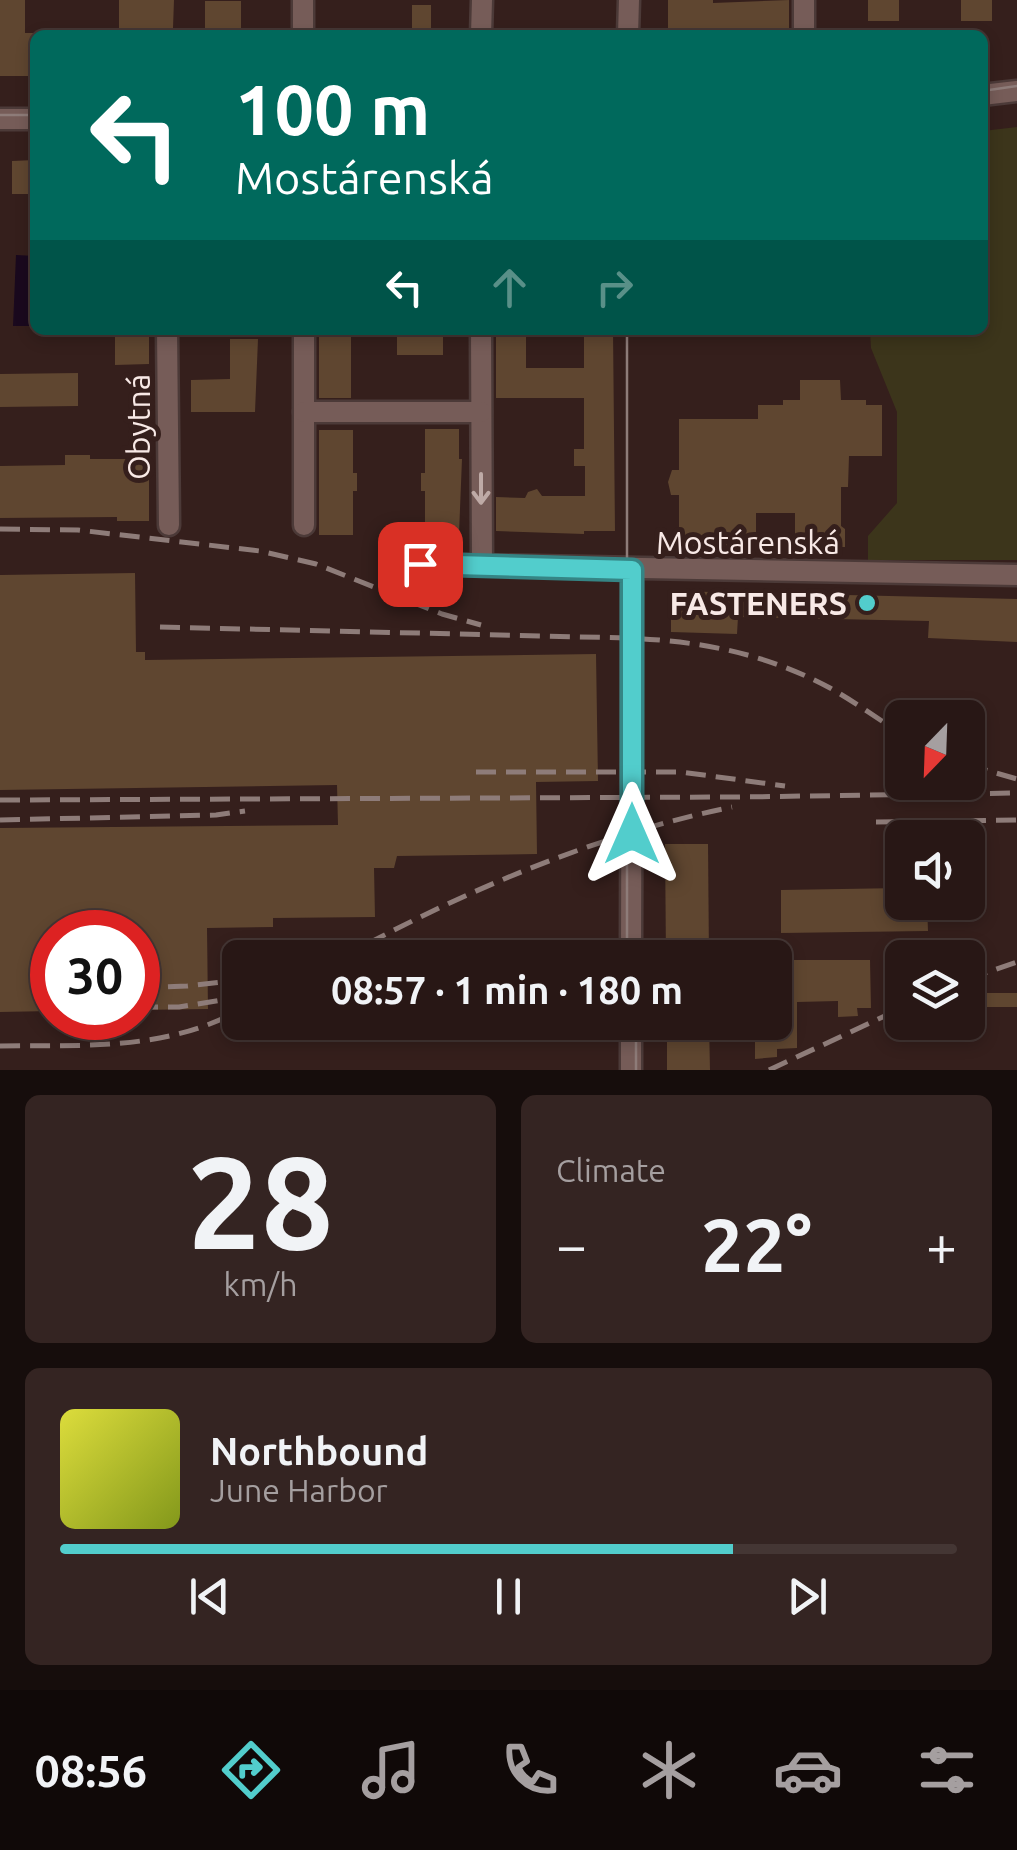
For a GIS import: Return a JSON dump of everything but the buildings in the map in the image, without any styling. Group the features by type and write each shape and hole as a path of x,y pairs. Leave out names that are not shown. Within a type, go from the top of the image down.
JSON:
{"street":[{"path":"302,30 303,0"},
{"path":"482,0 482,30"},
{"path":"628,30 629,0"},
{"path":"804,0 804,30"},
{"path":"988,95 1017,90"},
{"path":"0,119 30,119"},
{"name":"Obytná","path":"167,335 169,524"},
{"path":"304,335 304,525"},
{"path":"481,335 482,566"},
{"path":"304,412 481,412"},
{"name":"Mostárenská","path":"420,564 1017,576"},
{"path":"631,940 632,570"},
{"path":"631,1040 631,1070"}],"shaded area":[{"path":"1017,127 1017,560 868,560 868,536 897,503 897,412 871,348 870,335 988,335 988,130"},
{"path":"16,255 30,256 30,326 13,326"}],"tram line":[{"path":"988,90 1017,86"},
{"path":"0,115 30,115"},
{"path":"627,335 627,940"},
{"path":"636,1040 636,1070"}],"railway":[{"path":"0,529 78,530 260,551 316,564 442,614 481,625"},
{"path":"160,627 680,642 732,651 781,666 839,693 885,723"},
{"path":"985,770 1017,779"},
{"path":"476,772 681,772 785,786"},
{"path":"0,800 1017,793"},
{"path":"376,940 483,888 581,849 732,807"},
{"path":"0,820 245,811"},
{"path":"876,822 1017,820"},
{"path":"985,973 1017,962"},
{"path":"160,987 222,982"},
{"path":"160,1007 222,1000"},
{"path":"769,1070 885,1016"},
{"path":"0,1046 123,1043 183,1033 222,1018"}],"place":[{"name":"FASTENERS","path":"867,603"}],"route":[{"path":"420,564 632,570 632,834"}]}
